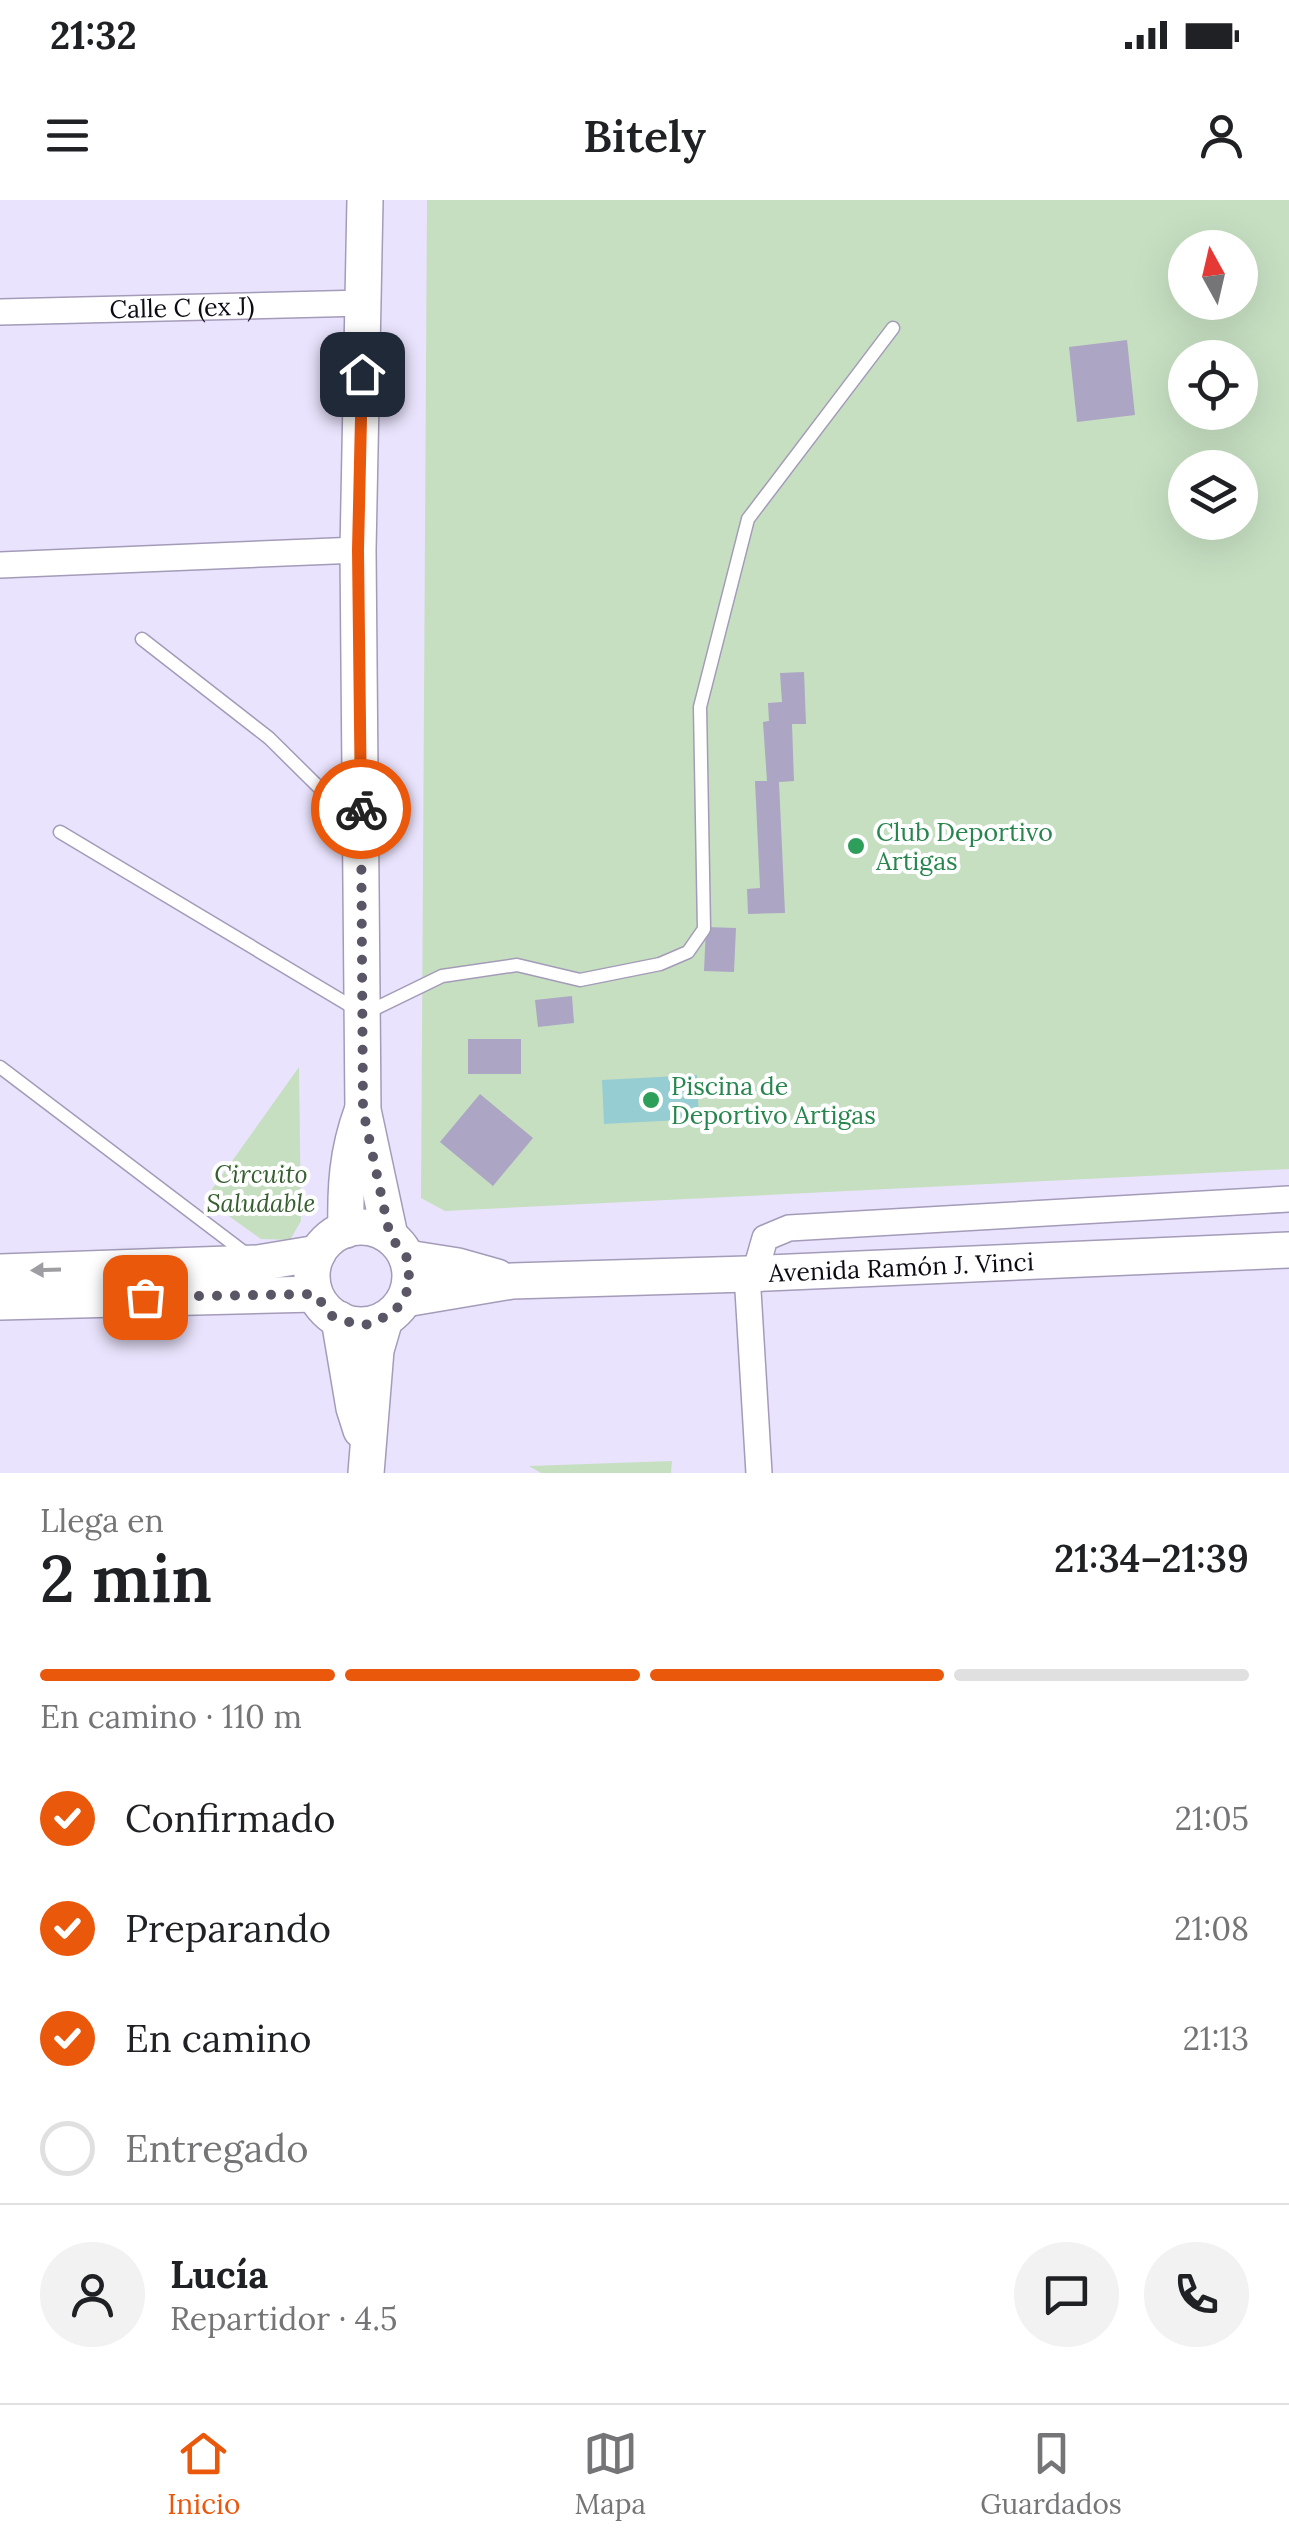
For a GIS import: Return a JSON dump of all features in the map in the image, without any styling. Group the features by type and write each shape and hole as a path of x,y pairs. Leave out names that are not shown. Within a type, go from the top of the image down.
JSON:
{"street":[{"path":"365,200 358,550 363,1110 410,1286 376,1350 366,1459"},
{"name":"Calle C (ex J)","path":"0,312 364,303"},
{"path":"0,565 358,550"},
{"path":"346,1230 344,1176 363,1110"},
{"path":"759,1473 751,1274 765,1238 789,1228 1289,1199"},
{"path":"366,1459 313,1266 326,1242 346,1230 364,1227 398,1247"},
{"name":"Avenida Ramón J. Vinci","path":"398,1247 512,1281"},
{"name":"Avenida Ramón J. Vinci","path":"395,1309 512,1281 1289,1250"},
{"path":"0,1272 258,1263 318,1253"},
{"path":"0,1302 327,1306 358,1325 395,1309"}],"lane":[{"path":"60,832 364,1014 442,976 517,965 580,980 660,964 688,952 704,929 700,707 748,520 894,328"},
{"path":"142,639 269,738 361,830"},
{"path":"0,1067 258,1263"}],"green space":[{"name":"Club Deportivo Artigas","path":"427,200 1289,200 1289,1169 445,1211 421,1198"},
{"name":"Circuito Saludable","path":"299,1067 301,1221 290,1240 261,1239 205,1199"},
{"path":"672,1461 671,1473 541,1473 529,1466"}],"shaded area":[{"name":"Piscina de Deportivo Artigas","path":"697,1075 699,1119 604,1124 602,1080"}],"building":[{"path":"1127,340 1135,415 1077,422 1069,347"},
{"path":"804,672 806,724 792,724 794,781 779,782 785,913 748,914 747,889 760,888 755,781 767,781 763,722 769,721 768,703 782,702 780,673"},
{"path":"706,927 736,928 734,972 704,971"},
{"path":"572,996 574,1023 538,1027 535,1000"},
{"path":"468,1039 521,1039 521,1074 468,1074"},
{"path":"480,1094 533,1138 493,1186 440,1142"}],"way so far":[{"path":"145,1297 315,1294 332,1316 358,1325 386,1318 405,1299 410,1286 407,1258 390,1236 363,1110 361,809"}],"place":[{"name":"Club Deportivo Artigas","path":"856,846"},
{"name":"Piscina de Deportivo Artigas","path":"651,1100"}],"route":[{"path":"361,809 358,550 362,374"}]}
